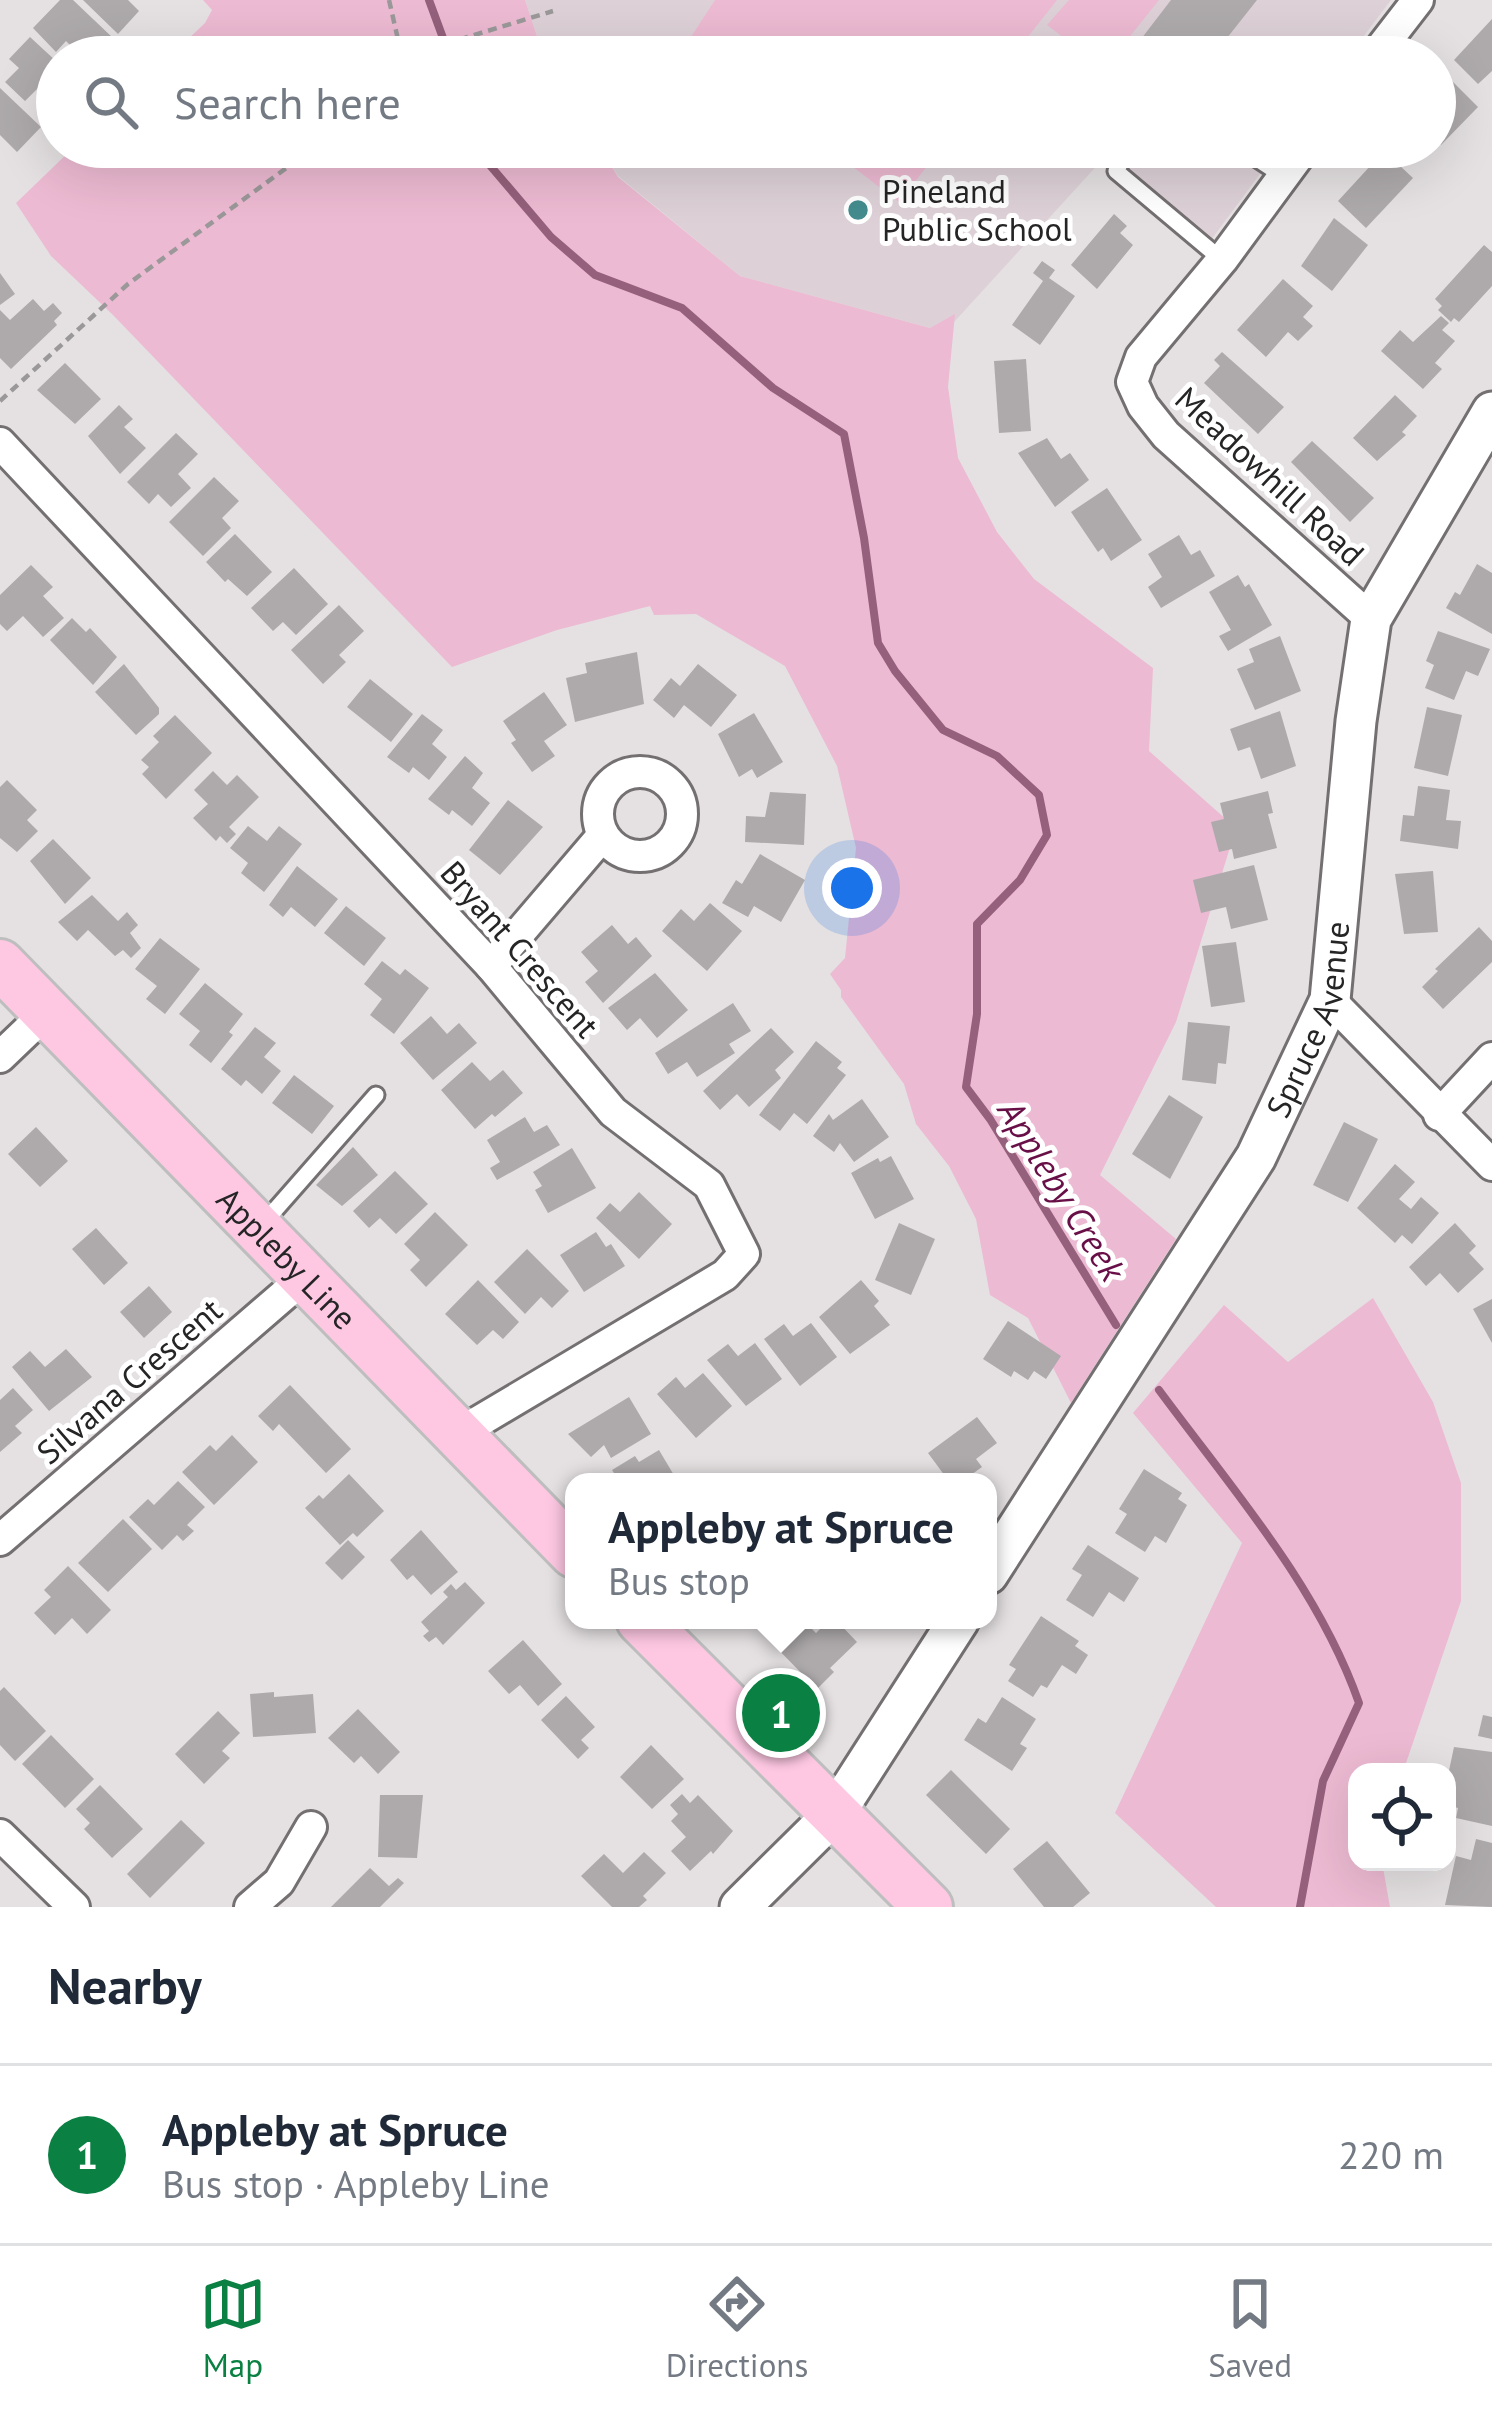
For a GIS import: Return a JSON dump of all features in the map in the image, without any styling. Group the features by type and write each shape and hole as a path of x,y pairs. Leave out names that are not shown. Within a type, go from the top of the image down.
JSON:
{"main road":[{"name":"Appleby Line","path":"0,964 565,1544"},
{"path":"650,1629 928,1907"}],"street":[{"path":"1390,36 1418,0"},
{"name":"Meadowhill Road","path":"1289,168 1222,260 1141,357 1132,382 1143,406 1166,435 1371,619"},
{"name":"Spruce Avenue","path":"997,1560 1256,1157 1330,1000 1356,721 1371,619 1492,412"},
{"name":"Bryant Crescent","path":"0,443 491,966 613,1112 709,1185 744,1254 725,1275 456,1435"},
{"path":"491,966 603,835"},
{"path":"1330,1000 1492,1166"},
{"path":"0,1057 47,1012"},
{"path":"1439,1115 1492,1058"},
{"name":"Silvana Crescent","path":"0,1540 306,1276"},
{"path":"740,1907 835,1814 953,1629"},
{"path":"250,1907 279,1882 311,1827"},
{"path":"0,1835 74,1907"}],"lane":[{"path":"1118,168 1222,260"},
{"path":"1271,168 1283,176"},
{"path":"259,1228 376,1095"}],"path":[{"path":"389,0 397,36"},
{"path":"464,36 553,11"},
{"path":"0,400 128,284 286,168"}],"shaded area":[{"path":"203,0 525,0 537,36 191,36 212,10"},
{"path":"525,0 1391,0 1364,36 537,36"},
{"path":"715,0 1057,0 1029,36 692,36"},
{"path":"1069,0 1159,0 1130,36 1061,36 1047,25"},
{"path":"52,168 613,168 740,276 930,328 955,314 948,387 958,458 997,532 1034,579 1153,668 1149,751 1236,828 1176,1022 1100,1175 1176,1239 1071,1403 1028,1318 990,1295 976,1219 949,1166 916,1124 904,1084 841,997 830,974 845,958 856,848 837,766 785,666 696,614 654,615 650,606 557,630 452,667 51,256 16,203"},
{"name":"Pineland Public School","path":"613,168 1095,168 945,332 740,276"},
{"path":"854,168 926,168 899,202"},
{"name":"Pineland Public School","path":"1114,168 1264,168 1208,244"},
{"path":"1373,1298 1433,1402 1461,1483 1461,1601 1406,1763 1348,1763 1348,1871 1384,1871 1390,1907 1216,1907 1115,1813 1242,1543 1133,1413 1224,1305 1288,1362"}],"building":[{"path":"60,0 73,0 111,36 41,36 33,28"},
{"path":"83,0 128,0 139,11 118,34"},
{"path":"1171,0 1257,0 1229,36 1143,36"},
{"path":"1492,19 1492,71 1478,84 1456,58"},
{"path":"30,37 36,43 36,90 25,101 5,82 19,68 9,59"},
{"path":"1456,85 1478,107 1456,130"},
{"path":"0,88 36,122 36,132 17,152 0,135"},
{"path":"1368,168 1402,168 1413,178 1366,228 1338,201"},
{"path":"1114,214 1127,226 1120,233 1133,245 1097,289 1071,265"},
{"path":"1334,218 1368,245 1332,291 1301,266"},
{"path":"1484,245 1492,252 1492,286 1459,322 1454,318 1451,322 1438,310 1442,306 1435,299"},
{"path":"1042,261 1055,270 1049,278 1075,296 1040,345 1012,325 1043,281 1033,273"},
{"path":"0,273 15,294 0,305"},
{"path":"1283,279 1313,306 1303,317 1313,326 1298,341 1288,332 1266,357 1237,330"},
{"path":"33,299 44,311 53,303 62,313 54,321 57,325 11,369 0,358 0,310 10,320"},
{"path":"1441,316 1449,323 1442,330 1455,341 1435,363 1442,369 1423,389 1381,351 1400,330 1413,342"},
{"path":"1222,352 1284,407 1258,434 1204,383 1220,366 1214,360"},
{"path":"1026,359 1031,431 999,433 994,361"},
{"path":"65,363 101,399 75,424 37,390"},
{"path":"1395,395 1417,416 1402,432 1406,435 1377,461 1353,438"},
{"path":"119,405 133,419 124,427 146,448 120,474 88,436"},
{"path":"176,433 198,454 178,474 191,488 171,507 158,494 149,504 127,482"},
{"path":"1047,438 1061,459 1070,453 1089,480 1055,507 1018,453"},
{"path":"1312,441 1374,498 1350,522 1291,462"},
{"path":"214,477 239,501 222,518 231,528 203,556 169,522"},
{"path":"1107,488 1142,540 1111,561 1103,548 1098,552 1071,512"},
{"path":"235,534 272,572 247,596 206,562"},
{"path":"1179,535 1191,555 1200,550 1215,576 1161,608 1148,587 1162,577 1148,554"},
{"path":"1477,564 1492,573 1492,634 1446,608 1455,592 1460,595"},
{"path":"31,565 53,587 43,596 64,618 43,637 23,616 7,631 0,624 0,595"},
{"path":"294,568 328,604 296,635 283,622 273,631 251,608"},
{"path":"1238,575 1245,587 1249,584 1272,625 1228,651 1219,636 1231,630 1209,592"},
{"path":"339,605 364,631 339,655 346,662 323,684 291,650"},
{"path":"72,618 86,632 90,628 117,657 93,685 50,640"},
{"path":"1438,631 1490,649 1478,676 1466,671 1454,700 1425,688 1434,665 1426,661"},
{"path":"1280,636 1301,691 1255,710 1237,669 1254,662 1249,649"},
{"path":"637,652 644,704 575,722 566,678 587,673 585,663"},
{"path":"124,664 159,708 159,714 136,735 95,692"},
{"path":"698,664 737,695 711,727 684,705 674,718 653,700 671,678 680,686"},
{"path":"370,679 413,714 391,742 347,707"},
{"path":"544,692 567,725 544,741 555,756 532,772 511,743 516,740 503,721"},
{"path":"1427,707 1462,715 1448,776 1414,768"},
{"path":"1280,711 1296,766 1261,779 1250,747 1238,751 1230,729"},
{"path":"754,713 783,762 757,778 752,769 739,777 718,734"},
{"path":"422,714 443,730 432,744 447,757 429,780 413,767 409,773 387,757"},
{"path":"175,715 212,753 166,799 142,774 149,767 141,760 159,742 153,736"},
{"path":"465,756 483,773 472,788 490,803 472,826 428,799"},
{"path":"213,771 227,785 237,775 259,797 229,827 236,834 227,843 220,836 216,841 193,818 208,804 194,790"},
{"path":"7,780 37,810 27,820 38,831 17,852 0,838 0,787"},
{"path":"1418,786 1450,790 1446,820 1461,821 1458,849 1400,841 1403,815 1414,816"},
{"path":"1268,791 1277,848 1234,859 1232,849 1219,852 1211,822 1224,819 1220,803"},
{"path":"770,792 806,794 804,845 745,842 746,816 765,817"},
{"path":"508,800 543,827 500,875 469,850"},
{"path":"248,826 267,841 279,826 302,844 264,892 241,873 248,863 230,848"},
{"path":"53,839 91,878 65,904 30,861"},
{"path":"760,854 805,880 781,922 754,906 748,917 722,903 736,880 742,884"},
{"path":"1254,865 1268,920 1231,929 1226,907 1201,913 1193,880"},
{"path":"297,866 338,899 315,927 291,907 283,917 269,905"},
{"path":"1433,871 1438,932 1404,934 1395,874"},
{"path":"92,895 118,921 127,912 138,925 130,933 141,948 131,958 123,950 115,956 88,930 77,941 58,922"},
{"path":"710,903 742,931 707,971 662,931 681,909 694,921"},
{"path":"346,906 386,938 364,966 324,933"},
{"path":"612,925 628,944 636,937 652,956 603,1003 585,982 598,971 581,952"},
{"path":"1479,927 1492,941 1492,962 1443,1009 1422,987"},
{"path":"160,938 200,969 165,1014 146,999 157,986 135,969"},
{"path":"1236,942 1245,1002 1211,1007 1202,946"},
{"path":"382,961 400,975 405,969 429,988 394,1034 370,1015 382,999 364,984"},
{"path":"655,973 688,1010 657,1038 640,1018 627,1030 608,1008"},
{"path":"205,983 243,1014 211,1063 189,1045 200,1031 179,1014"},
{"path":"733,1003 751,1031 729,1044 735,1053 697,1077 687,1062 668,1074 655,1053"},
{"path":"431,1016 447,1034 459,1023 477,1043 433,1080 400,1043"},
{"path":"1188,1022 1230,1026 1226,1064 1218,1063 1216,1084 1182,1080"},
{"path":"255,1027 276,1043 264,1057 281,1071 262,1094 246,1080 241,1086 221,1069"},
{"path":"771,1028 794,1052 775,1070 781,1078 749,1107 737,1094 720,1110 703,1091"},
{"path":"816,1041 842,1062 837,1068 846,1075 807,1124 794,1113 780,1131 759,1115"},
{"path":"472,1062 490,1081 503,1070 523,1093 475,1129 441,1090"},
{"path":"294,1075 334,1106 312,1134 272,1103"},
{"path":"1169,1095 1203,1117 1170,1179 1132,1154"},
{"path":"862,1099 889,1137 854,1162 840,1143 834,1152 813,1136 829,1114 833,1120"},
{"path":"525,1117 534,1132 547,1125 560,1145 497,1180 490,1168 500,1162 487,1140"},
{"path":"1344,1122 1378,1139 1348,1202 1313,1185"},
{"path":"36,1127 68,1161 40,1187 8,1154"},
{"path":"353,1147 378,1175 342,1206 316,1185"},
{"path":"572,1148 596,1188 548,1213 535,1190 542,1186 533,1172"},
{"path":"891,1156 914,1199 875,1219 851,1173"},
{"path":"1395,1164 1415,1182 1399,1199 1411,1209 1421,1197 1439,1213 1412,1244 1402,1235 1395,1243 1357,1208"},
{"path":"395,1171 428,1204 396,1234 380,1218 369,1228 353,1211"},
{"path":"639,1192 672,1224 639,1259 596,1218 610,1203 620,1212"},
{"path":"435,1212 468,1245 426,1287 410,1270 420,1260 404,1244"},
{"path":"899,1223 935,1239 911,1295 875,1280"},
{"path":"1455,1223 1476,1246 1469,1253 1484,1269 1458,1293 1440,1273 1426,1286 1409,1267"},
{"path":"96,1228 128,1263 104,1285 72,1249"},
{"path":"596,1232 606,1247 611,1244 625,1266 584,1292 560,1255"},
{"path":"527,1249 569,1291 552,1308 541,1297 525,1314 494,1282"},
{"path":"478,1280 519,1322 503,1339 493,1330 477,1345 445,1314"},
{"path":"861,1280 879,1301 874,1306 890,1325 850,1354 819,1317"},
{"path":"149,1286 172,1312 144,1338 120,1312"},
{"path":"1492,1299 1492,1343 1473,1309"},
{"path":"1008,1321 1061,1356 1046,1379 1034,1371 1028,1380 1014,1371 1011,1377 983,1359"},
{"path":"811,1323 837,1357 800,1386 764,1339 784,1324 793,1336"},
{"path":"755,1343 782,1379 746,1406 707,1360 728,1344 738,1356"},
{"path":"66,1349 92,1377 49,1411 12,1367 30,1351 45,1367"},
{"path":"703,1373 732,1406 696,1438 657,1394 676,1377 685,1388"},
{"path":"290,1385 351,1449 326,1473 279,1424 273,1431 258,1416"},
{"path":"13,1388 33,1410 15,1426 22,1433 0,1452 0,1400"},
{"path":"629,1397 651,1434 611,1458 604,1445 591,1457 568,1434"},
{"path":"977,1417 997,1443 976,1459 982,1467 974,1473 943,1473 928,1453"},
{"path":"232,1435 258,1462 214,1505 182,1472 210,1445 216,1451"},
{"path":"659,1450 673,1473 612,1470 635,1456 639,1462"},
{"path":"1144,1469 1182,1493 1178,1499 1187,1505 1166,1543 1155,1536 1145,1552 1115,1533 1127,1514 1119,1509"},
{"path":"349,1474 384,1511 357,1537 353,1533 340,1545 305,1508 319,1495 323,1499"},
{"path":"178,1481 205,1507 187,1525 194,1531 183,1541 177,1535 162,1550 129,1517 148,1499 154,1505"},
{"path":"123,1519 152,1549 108,1592 78,1563"},
{"path":"421,1530 458,1572 431,1595 413,1575 407,1580 390,1560"},
{"path":"348,1540 365,1557 342,1580 325,1563"},
{"path":"1088,1545 1139,1578 1124,1602 1109,1592 1093,1617 1066,1600 1082,1575 1072,1569"},
{"path":"68,1566 111,1610 87,1634 72,1618 55,1635 34,1613 51,1597 44,1590"},
{"path":"465,1582 485,1603 443,1645 436,1637 429,1642 423,1636 429,1631 421,1622 448,1597 443,1592 451,1584 456,1590"},
{"path":"1041,1616 1079,1641 1075,1646 1088,1655 1076,1674 1062,1665 1047,1688 1041,1685 1033,1697 1008,1681 1016,1669 1009,1665"},
{"path":"768,1629 812,1629 816,1633 845,1629 857,1642 830,1668 834,1672 817,1689 763,1634"},
{"path":"523,1640 562,1684 538,1706 520,1685 509,1694 488,1671"},
{"path":"4,1687 46,1731 15,1761 0,1745 0,1691"},
{"path":"274,1692 274,1697 313,1694 316,1733 253,1737 250,1694"},
{"path":"566,1696 595,1727 581,1740 589,1748 578,1759 541,1720"},
{"path":"1002,1697 1036,1719 1020,1744 1027,1748 1012,1771 964,1740 978,1718 986,1723"},
{"path":"358,1709 400,1752 378,1774 361,1756 354,1763 328,1738"},
{"path":"218,1711 240,1733 222,1751 230,1758 204,1784 175,1754"},
{"path":"1483,1715 1492,1717 1492,1739 1478,1736"},
{"path":"51,1735 94,1779 65,1808 22,1764"},
{"path":"651,1745 684,1779 652,1809 620,1777"},
{"path":"1454,1747 1492,1752 1492,1826 1456,1818 1456,1763 1451,1763"},
{"path":"951,1770 1010,1829 986,1854 926,1795"},
{"path":"100,1785 143,1829 112,1858 84,1829 90,1823 76,1809"},
{"path":"682,1794 690,1803 698,1795 733,1831 690,1871 671,1851 686,1837 671,1821 678,1814 670,1805"},
{"path":"380,1795 423,1795 417,1858 378,1857"},
{"path":"181,1820 205,1843 150,1898 127,1874"},
{"path":"1476,1839 1492,1843 1492,1907 1445,1905 1456,1856 1471,1860"},
{"path":"1047,1841 1090,1893 1073,1907 1044,1907 1013,1869"},
{"path":"644,1852 666,1873 643,1896 647,1900 639,1907 612,1907 581,1876 604,1854 623,1873"},
{"path":"370,1868 389,1886 398,1878 404,1883 380,1907 331,1907"}],"waterway":[{"name":"Appleby Creek","path":"429,0 442,36"},
{"name":"Appleby Creek","path":"492,168 551,237 595,275 682,308 773,388 844,434 878,643 943,730 997,756 1039,795 1047,835 1020,880 977,924 977,1014 966,1087 1116,1325"},
{"name":"Appleby Creek","path":"1159,1390 1297,1579 1342,1660 1359,1703 1323,1781 1300,1907"}],"place":[{"name":"Pineland Public School","path":"858,210"},
{"name":"Appleby at Spruce","path":"781,1713"}]}
